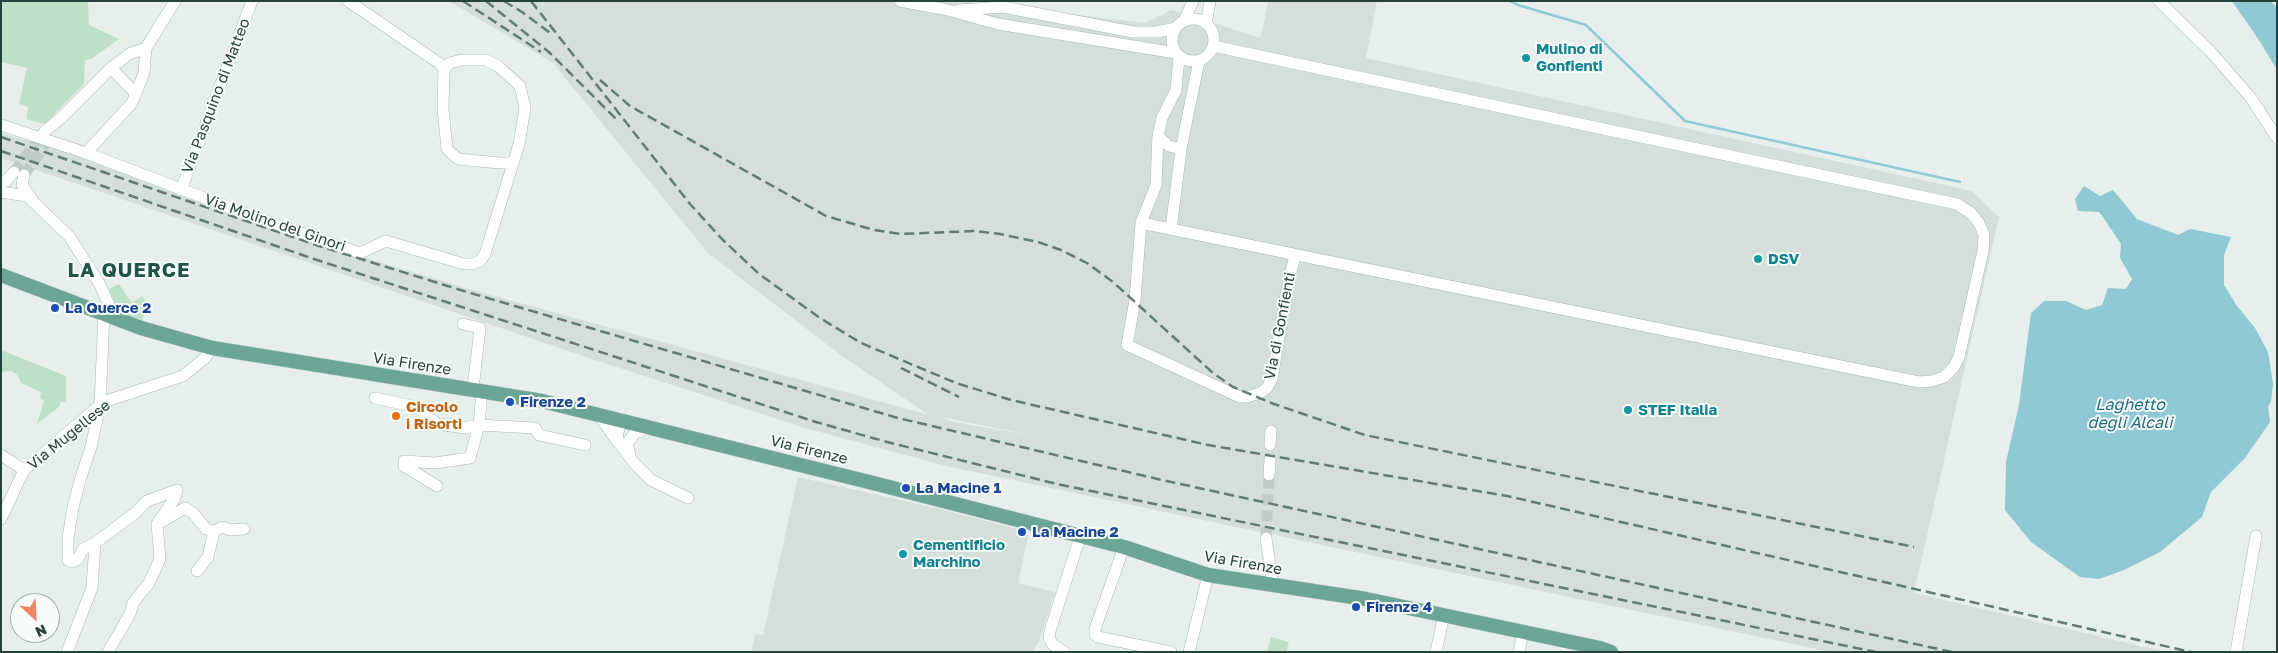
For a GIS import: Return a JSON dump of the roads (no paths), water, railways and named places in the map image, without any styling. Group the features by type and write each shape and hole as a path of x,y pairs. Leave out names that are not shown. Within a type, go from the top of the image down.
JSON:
{"main road":[{"name":"Via Firenze","path":"1,275 161,335 212,348 542,401 1124,548 1208,575 1366,599 1611,652"}],"street":[{"path":"86,153 132,102 144,73 146,48 175,1"},
{"name":"Via Pasquino di Matteo","path":"181,190 252,1"},
{"path":"348,1 439,63 444,69 443,109 447,149 458,159 499,163 513,162"},
{"path":"900,1 948,10 1006,25 1177,55 1192,62 1210,53 1213,46 1213,34 1206,24 1196,19 1157,32 1133,32 1003,8 948,10"},
{"path":"1141,223 1156,185 1158,136 1162,118 1176,90 1177,55 1172,40 1193,1"},
{"path":"1206,24 1210,1"},
{"path":"2159,1 2212,52 2251,98 2277,138"},
{"path":"1213,46 1957,204 1972,213 1984,235 1983,252 1959,357 1954,367 1944,377 1931,382 1919,382 1295,256"},
{"path":"48,133 111,68 128,54 146,48"},
{"name":"Via Molino del Ginori","path":"1,126 86,153 181,190 360,254 386,241 472,264 480,261 485,254 519,144 525,108 520,86 498,66 486,60 450,63 444,69"},
{"path":"1171,229 1181,149 1199,60"},
{"path":"111,68 136,94"},
{"path":"1158,136 1170,146 1181,149"},
{"path":"1,182 19,174 22,185 28,195 52,220"},
{"path":"1,192 27,196 69,236 99,283 110,316 100,405 92,447 80,477 73,507 68,538 68,560 75,562 83,549 95,543 135,513 147,501 177,490 175,498 158,524 160,558 150,583 133,602 130,614 108,652"},
{"name":"Via di Gonfienti","path":"1141,223 1295,256 1287,289 1272,379 1267,388 1254,396 1247,398 1234,394 1127,345 1135,300 1141,223"},
{"path":"437,486 404,466 404,462 435,463 470,458 479,425 477,390 480,328 463,324"},
{"name":"Via Mugellese","path":"1,519 24,470 100,405 109,400 182,376 205,358 212,348"},
{"path":"375,398 412,406 422,411 437,424 465,428 479,425 535,428 538,435 585,445"},
{"path":"598,414 623,443 634,463 651,480 688,498"},
{"path":"622,420 626,428 623,443"},
{"path":"623,443 644,429 658,429"},
{"path":"1270,431 1270,445"},
{"path":"1,455 24,470"},
{"path":"1269,475 1270,459"},
{"path":"158,524 185,508 193,513 206,529 214,531 223,527 230,530 244,529"},
{"path":"197,571 208,557 214,531"},
{"path":"2236,652 2256,536"},
{"path":"1064,652 1053,645 1049,638 1080,537"},
{"path":"1266,538 1273,585"},
{"path":"67,652 92,588 95,543"},
{"path":"1124,548 1095,629 1096,634 1098,637 1170,652"},
{"path":"1189,652 1208,575"},
{"path":"1436,652 1444,615"},
{"path":"1519,652 1523,632"}],"water":[{"path":"2232,1 2271,1 2277,9 2277,70 2261,43"},
{"name":"Laghetto degli Alcali","path":"2084,186 2100,196 2113,190 2137,219 2178,235 2190,229 2231,237 2224,255 2224,285 2237,306 2255,328 2268,352 2273,384 2271,402 2268,406 2270,422 2245,458 2211,492 2202,517 2160,552 2124,570 2099,579 2080,577 2031,542 2005,510 2006,462 2019,405 2031,313 2044,301 2066,301 2086,310 2102,305 2108,288 2126,289 2132,279 2120,258 2121,244 2103,217 2099,212 2078,211 2075,199"}],"waterway":[{"path":"1510,1 1586,25 1685,121 1960,182"}],"tunnel":[{"path":"14,172 44,132"},
{"path":"24,175 52,135"},
{"path":"1266,538 1269,475"}],"railway":[{"path":"463,1 541,52"},
{"path":"486,1 550,53 619,122"},
{"path":"504,1 553,35"},
{"path":"531,1 690,204 722,239 759,274 820,318 861,343 956,383 1011,400 1208,445 1507,496 2191,652"},
{"path":"600,80 630,106 826,216 874,230 901,234 976,231 1000,234 1038,242 1061,250 1087,263 1113,282 1213,373 1233,387 1274,404 1365,435 1914,547"},
{"path":"1,137 319,246 467,292 898,418 1162,480 1952,652"},
{"path":"1,151 314,259 816,422 887,442 1057,484 1876,652"},
{"path":"901,368 959,397"}],"place":[{"name":"Mulino di Gonfienti","path":"1526,58"},
{"name":"DSV","path":"1758,259"},
{"name":"La Querce 2","path":"55,308"},
{"name":"Firenze 2","path":"510,402"},
{"name":"STEF Italia","path":"1628,410"},
{"name":"Circolo i Risorti","path":"396,416"},
{"name":"La Macine 1","path":"906,488"},
{"name":"La Macine 2","path":"1022,532"},
{"name":"Cementificio Marchino","path":"903,554"},
{"name":"Firenze 4","path":"1356,607"}],"district":[{"name":"LA QUERCE","path":"129,271"}]}
